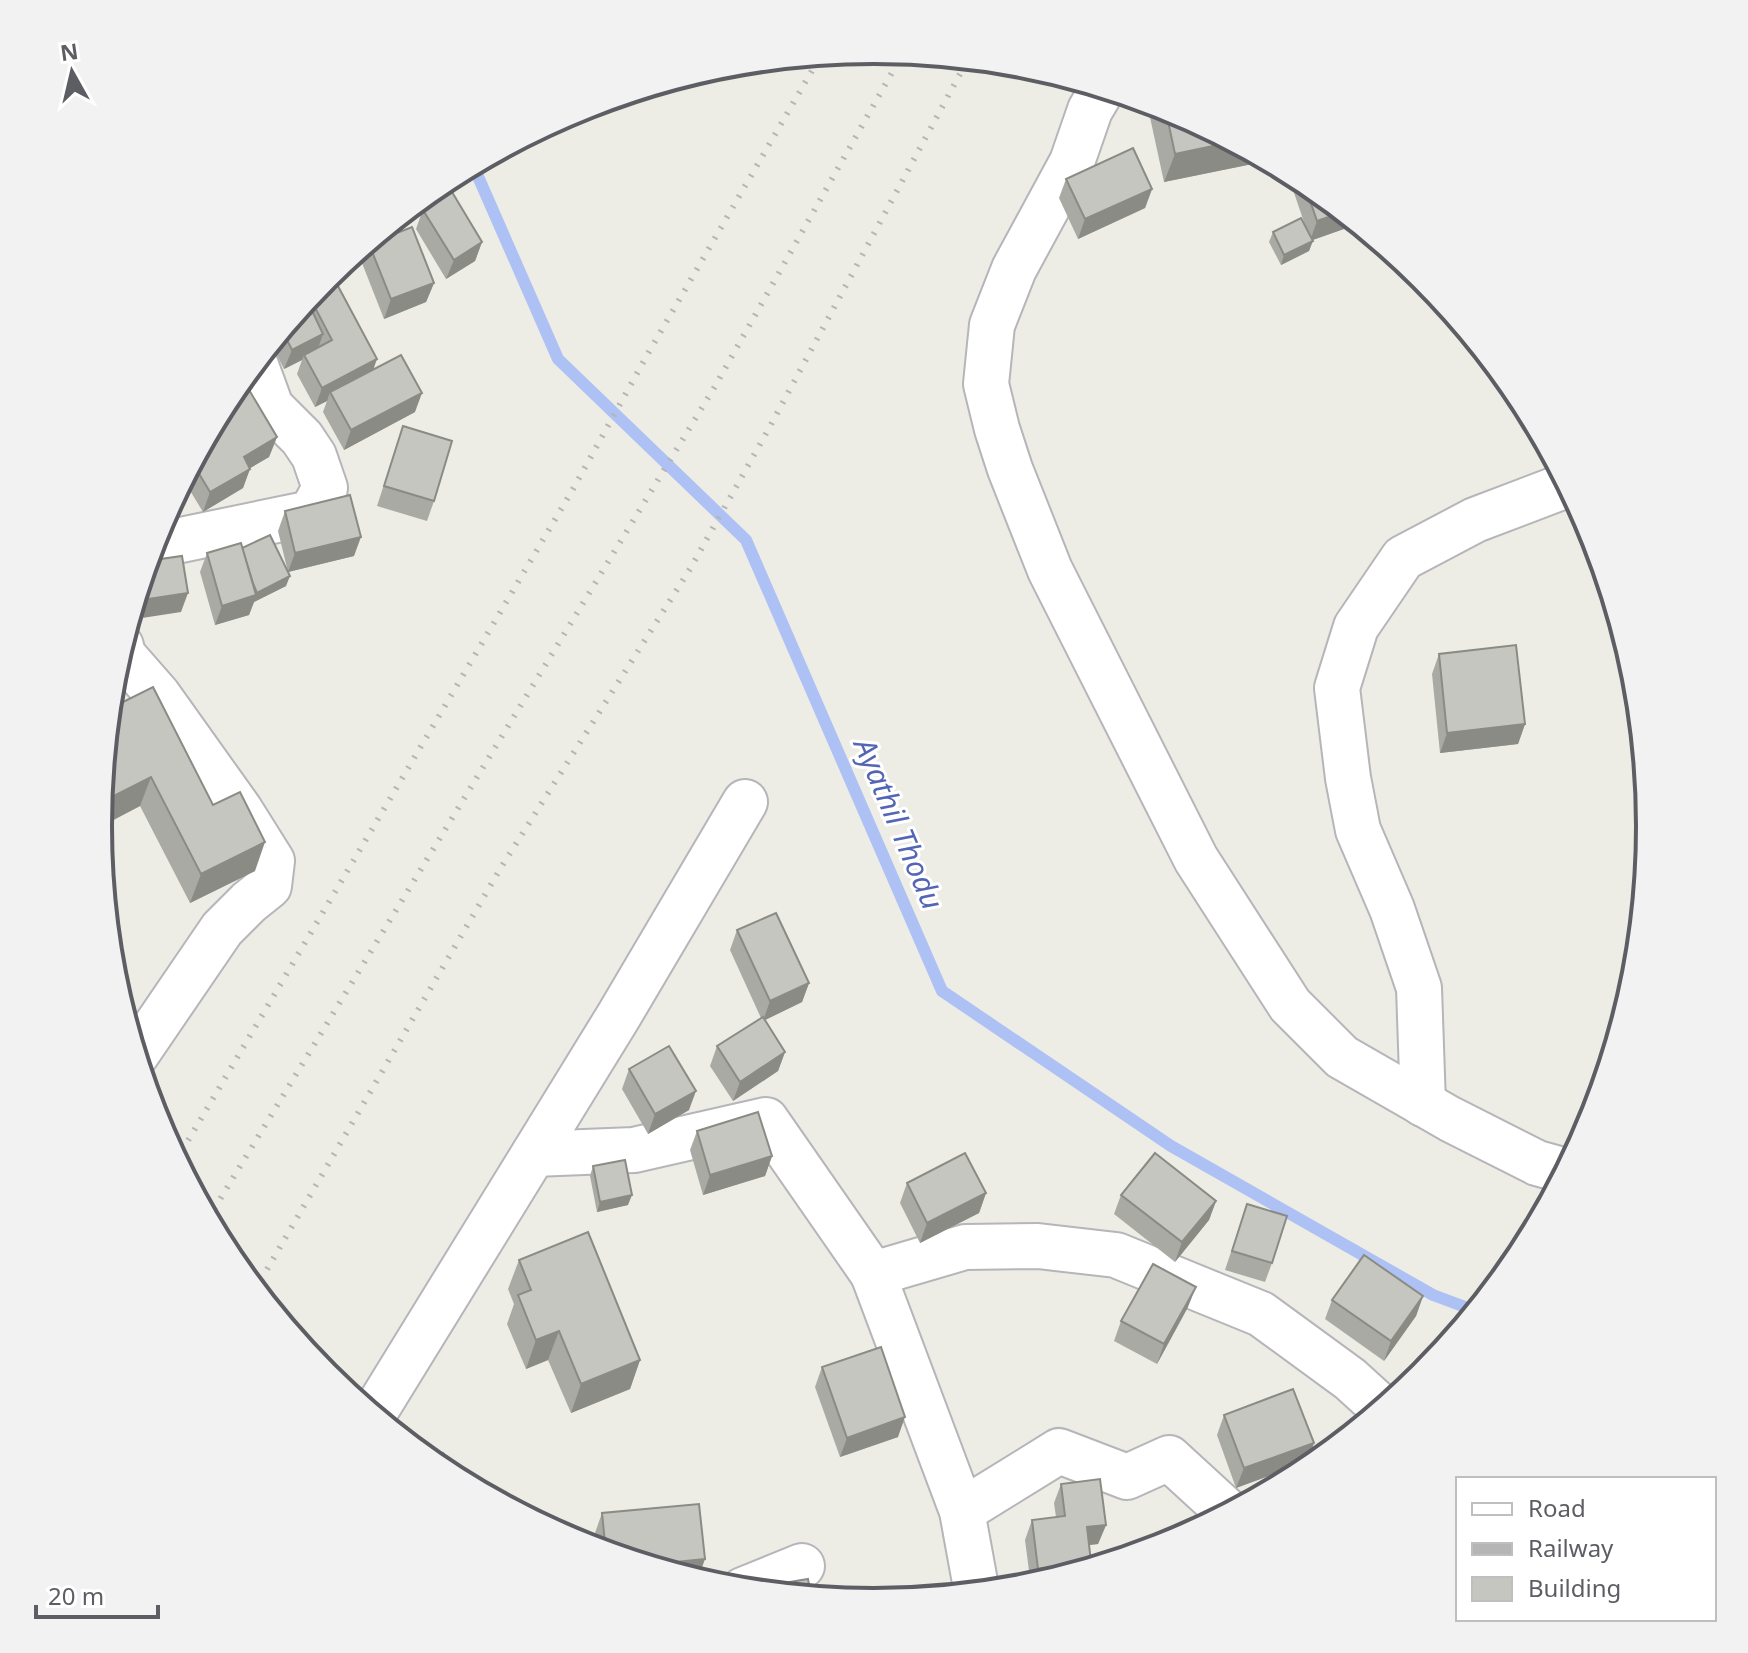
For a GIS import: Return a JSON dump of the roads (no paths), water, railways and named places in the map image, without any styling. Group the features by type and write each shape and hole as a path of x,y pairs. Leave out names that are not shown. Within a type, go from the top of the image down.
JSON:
{"street":[{"path":"1097,98 1072,162 1014,269 992,325 986,384 1010,469 1050,570 1196,859 1290,1005 1342,1057 1423,1104 1537,1163 1556,1168"},
{"path":"167,543 311,513 325,488 314,456 302,438 271,407 260,375"},
{"path":"1423,1104 1419,988 1392,909 1358,830 1337,688 1356,627 1403,558 1475,520 1558,489"},
{"path":"129,663 158,695 240,810 272,861 269,886 222,929 143,1044"},
{"path":"379,1406 618,1017 745,802"},
{"path":"534,1154 634,1150 766,1120 873,1274 962,1511 975,1582"},
{"path":"873,1274 965,1247 1038,1246 1116,1255 1261,1314 1350,1379 1375,1402"},
{"path":"962,1511 1059,1451 1127,1477 1169,1458 1220,1505"},
{"path":"766,1581 802,1566"}],"waterway":[{"name":"Ayathil Thodu","path":"478,176 558,359 746,540 942,991 1171,1146 1433,1295 1465,1307"}],"railway":[{"path":"214,1209 714,388 896,65"},
{"path":"183,1149 573,489 814,67"},
{"path":"261,1280 500,869 690,569 962,70"}]}
